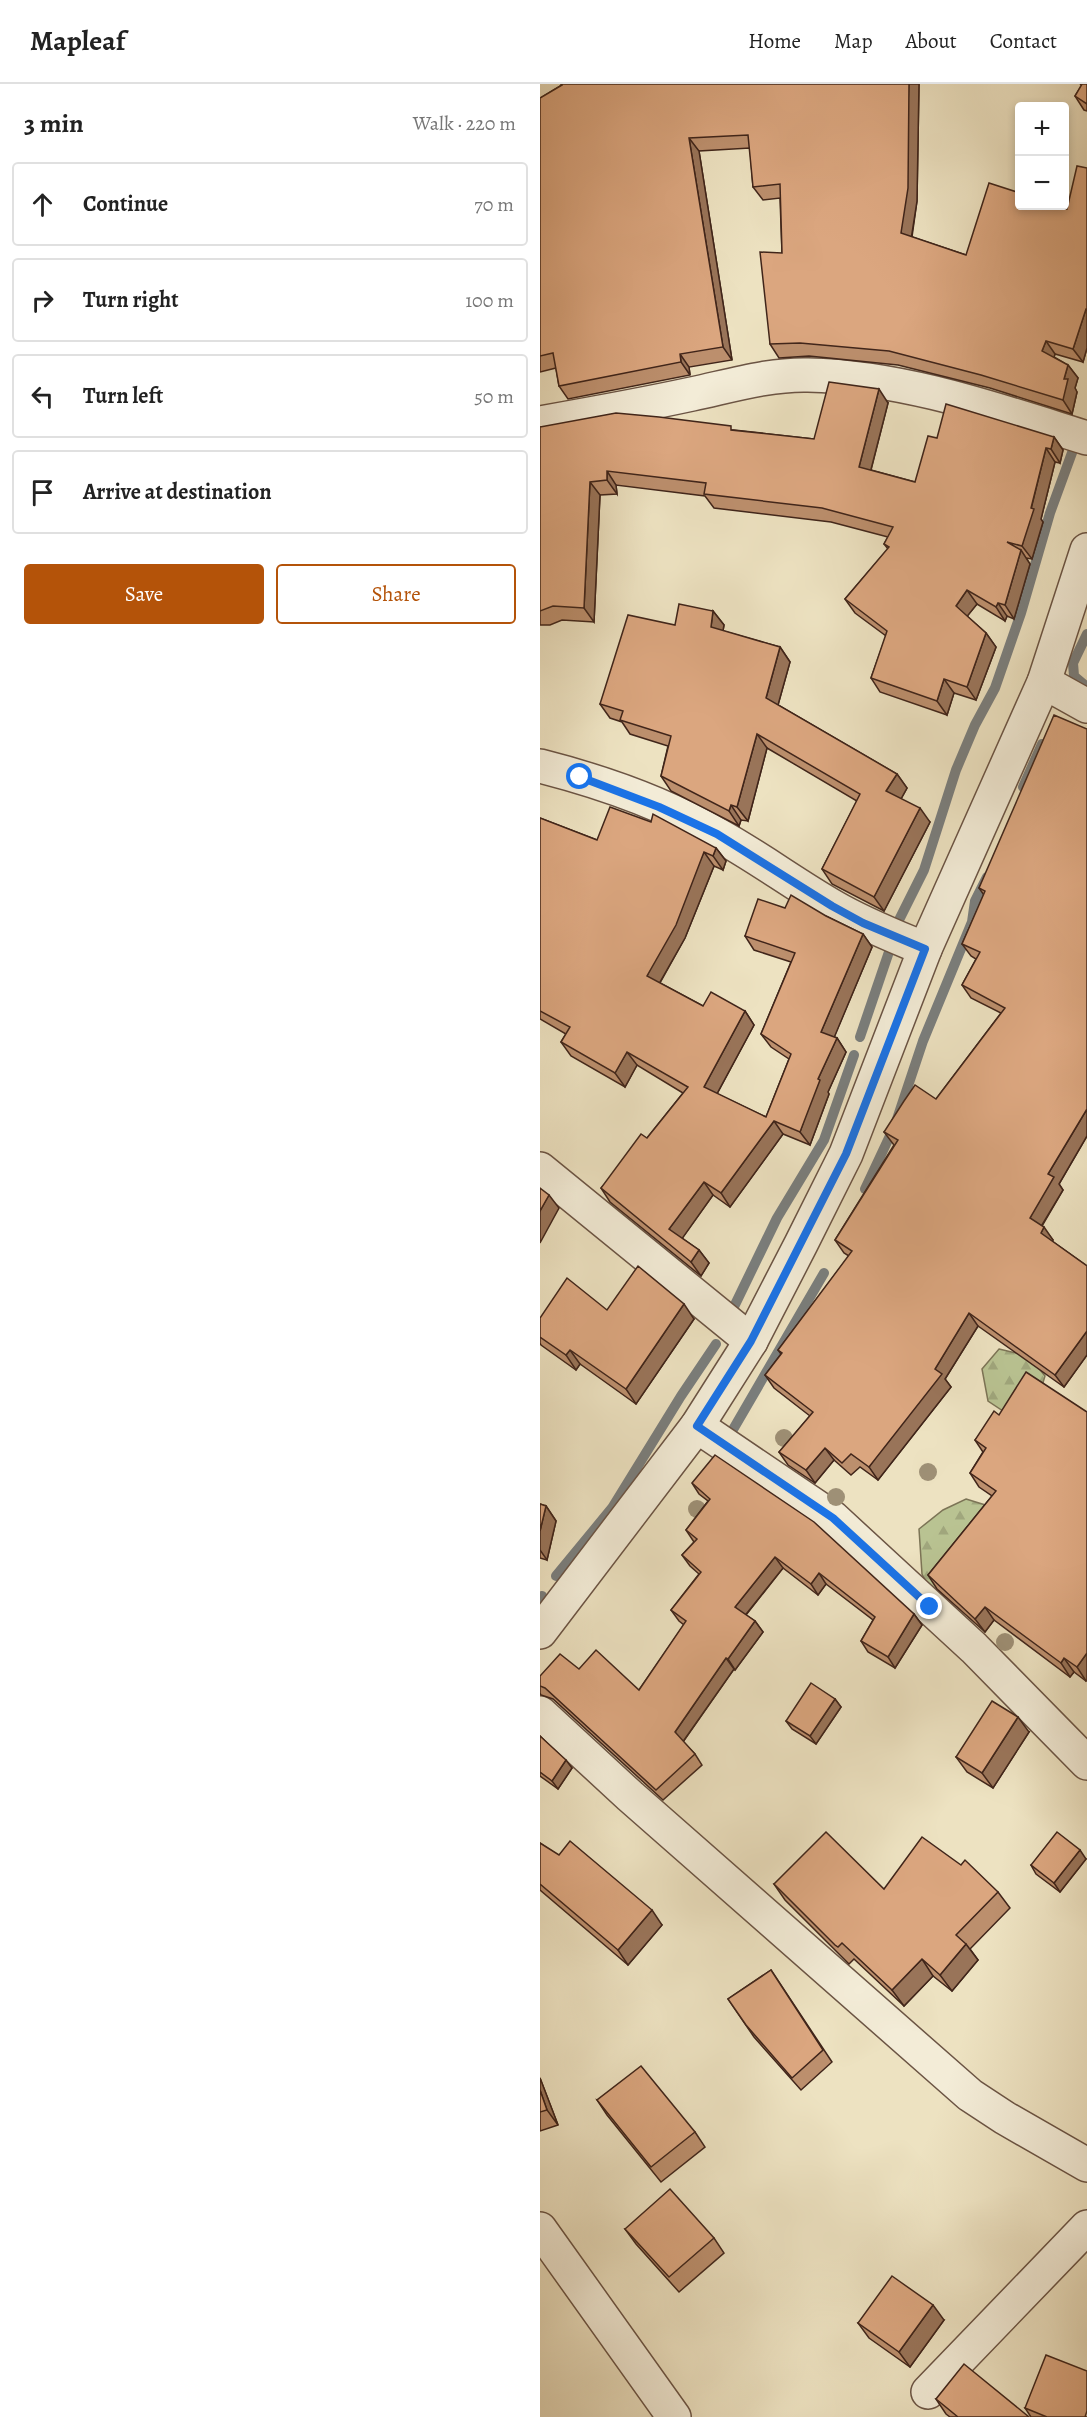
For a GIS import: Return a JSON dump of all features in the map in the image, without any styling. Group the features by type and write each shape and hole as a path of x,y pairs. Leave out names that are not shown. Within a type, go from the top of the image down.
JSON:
{"street":[{"path":"540,423 612,411 760,379 807,375 876,380 993,408 1087,438"},
{"path":"540,1632 553,1594 697,1426 751,1341 846,1154 925,949 1044,682 1087,550"},
{"path":"1044,682 1087,706"},
{"path":"540,766 590,780 659,807 717,834 832,906 863,923 925,949"},
{"path":"540,1169 751,1341"},
{"path":"697,1426 833,1518 974,1647 1087,1763"},
{"path":"540,1713 630,1796 970,2095 1087,2165"},
{"path":"928,2392 1087,2227"},
{"path":"540,2229 674,2417"}],"green space":[{"path":"999,1349 1029,1356 1045,1376 1036,1406 1003,1411 988,1401 982,1369"},
{"path":"966,1499 992,1507 978,1544 938,1605 922,1574 919,1529 943,1510"}],"building":[{"path":"909,84 908,188 901,233 966,255 989,183 1015,191 1015,210 1069,210 1077,166 1087,168 1087,309 1073,349 1046,341 1042,351 1068,365 1064,379 1068,379 1063,400 981,375 889,351 800,343 770,344 760,252 782,253 780,184 753,187 748,135 689,138 723,347 680,354 681,362 559,386 553,353 540,356 540,98 562,85"},
{"path":"1082,84 1087,84 1087,104 1075,96"},
{"path":"829,382 879,389 859,467 915,482 928,436 937,438 946,404 1054,437 1051,449 1046,448 1031,508 1034,509 1022,546 1007,542 1021,550 1005,605 998,603 996,607 967,590 956,606 986,633 967,687 944,679 937,701 871,678 887,631 845,599 889,547 884,544 893,527 822,508 704,494 706,483 607,471 607,480 590,482 584,608 553,606 540,611 540,427 616,413 731,426 731,430 814,439"},
{"path":"679,604 713,611 711,627 780,647 766,698 897,774 886,791 920,808 874,897 822,869 860,794 757,734 737,807 731,805 729,811 661,776 671,736 620,720 623,711 600,704 628,615 675,625"},
{"path":"1054,715 1087,729 1087,1109 1048,1174 1054,1177 1030,1218 1044,1227 1041,1233 1087,1266 1087,1331 1055,1375 969,1313 935,1369 942,1374 869,1467 851,1454 842,1463 825,1448 806,1470 779,1452 813,1412 765,1375 782,1353 778,1350 852,1251 835,1240 898,1140 884,1132 904,1101 915,1085 936,1099 1005,1008 962,985 980,952 962,944 985,891 979,888"},
{"path":"610,807 651,822 653,814 716,848 713,856 704,852 676,925 647,976 703,1006 711,992 745,1011 704,1087 766,1117 791,1054 761,1034 795,953 745,936 758,899 785,908 791,895 863,934 821,1032 837,1038 818,1079 820,1080 800,1132 774,1121 721,1193 704,1182 669,1229 699,1250 691,1262 601,1188 641,1134 647,1138 688,1087 627,1052 615,1073 561,1042 570,1027 540,1011 540,818 597,840"},
{"path":"540,1188 549,1195 540,1211"},
{"path":"638,1266 684,1304 626,1389 570,1350 566,1355 540,1337 540,1318 567,1278 607,1310"},
{"path":"1026,1372 1087,1412 1087,1653 1077,1667 1064,1658 1061,1663 985,1607 975,1619 928,1575 996,1491 970,1473 986,1448 975,1440 994,1411 999,1415"},
{"path":"715,1455 814,1522 914,1614 888,1657 861,1641 875,1617 819,1573 811,1584 775,1557 735,1607 755,1621 728,1659 726,1658 675,1732 695,1754 656,1790 545,1688 540,1686 540,1676 560,1654 579,1669 596,1650 639,1690 686,1621 671,1610 701,1572 682,1555 697,1539 686,1530 710,1499 692,1483"},
{"path":"540,1504 546,1506 540,1531"},
{"path":"811,1683 835,1699 810,1736 786,1721"},
{"path":"992,1701 1018,1717 982,1773 956,1757"},
{"path":"540,1736 566,1760 552,1781 540,1772"},
{"path":"826,1832 884,1889 922,1837 961,1865 965,1860 998,1892 956,1935 966,1944 940,1975 922,1959 892,1990 842,1943 838,1947 835,1945 774,1884"},
{"path":"1057,1832 1080,1850 1054,1883 1031,1865"},
{"path":"570,1841 652,1910 618,1950 540,1884 540,1843 559,1855"},
{"path":"771,1970 823,2050 792,2078 746,2025 728,1999"},
{"path":"641,2066 695,2132 651,2167 597,2100"},
{"path":"540,2090 547,2110 540,2112"},
{"path":"670,2189 714,2238 669,2277 625,2229"},
{"path":"892,2276 933,2305 899,2352 858,2323"},
{"path":"1046,2355 1087,2371 1085,2417 1047,2417 1025,2408"},
{"path":"964,2364 1029,2417 958,2417 936,2399"}],"waterway":[{"path":"898,922 924,870 956,770 975,725 995,688 1021,613 1050,513 1073,450"},
{"path":"1087,634 1073,663 1074,676 1087,687"},
{"path":"1023,787 1042,744"},
{"path":"865,1189 895,1125 923,1041 972,922 975,901 987,877"},
{"path":"860,1037 892,943"},
{"path":"730,1315 777,1218 824,1140 854,1055"},
{"path":"731,1433 824,1273"},
{"path":"556,1576 612,1508 716,1344"}],"route":[{"path":"580,777 659,807 717,834 832,906 863,923 925,949 846,1154 751,1341 697,1426 833,1518 930,1607"}]}
